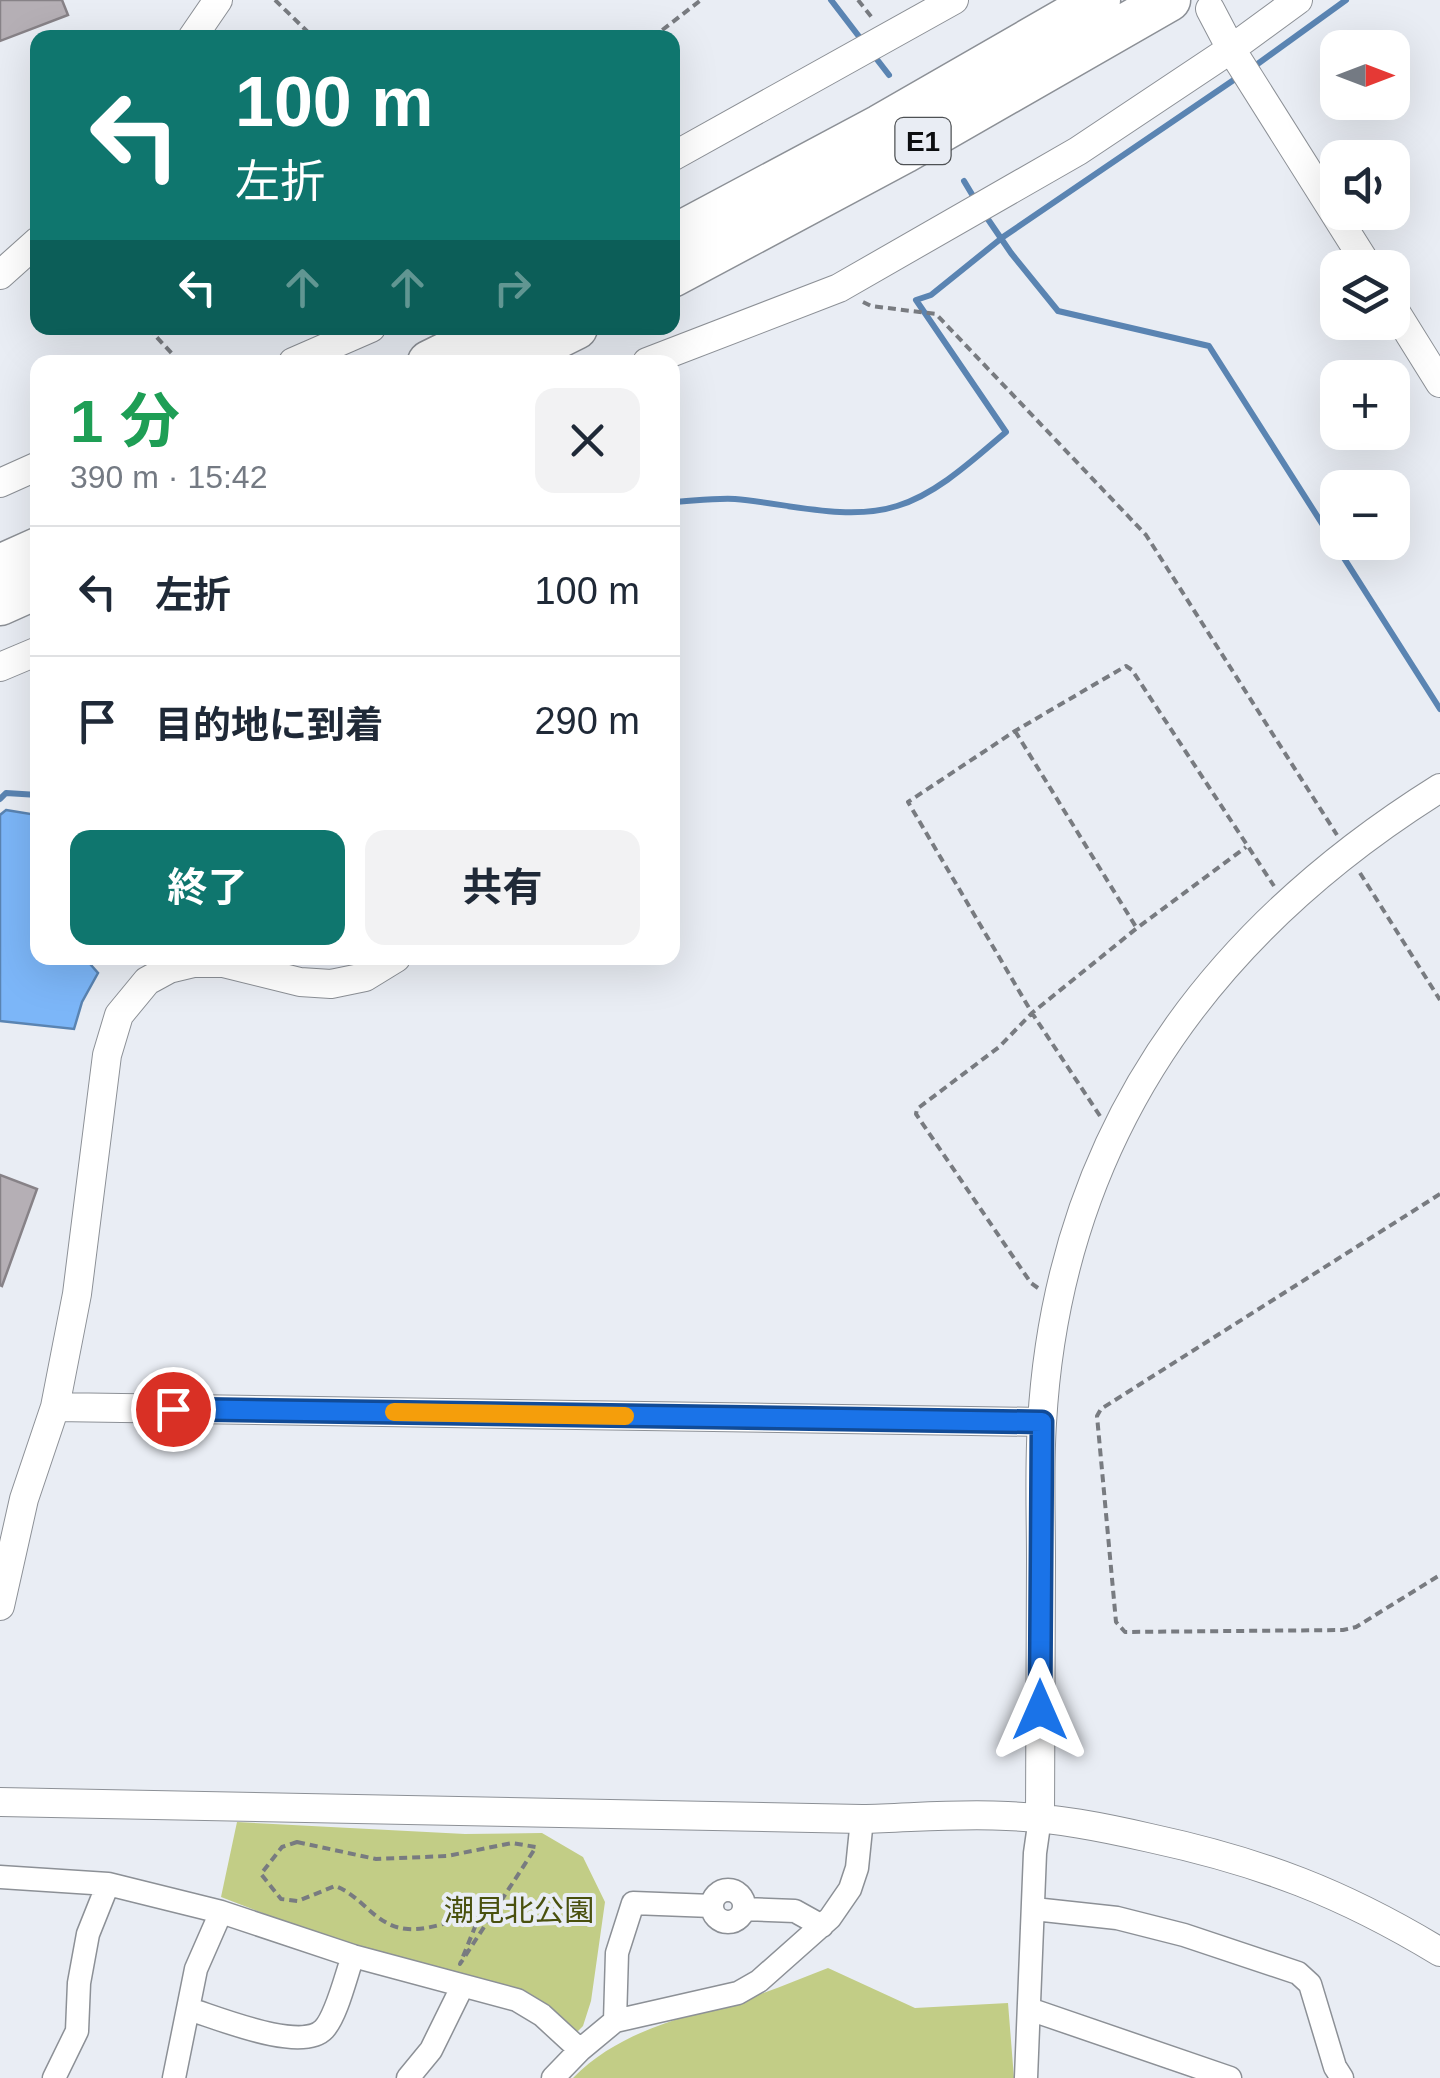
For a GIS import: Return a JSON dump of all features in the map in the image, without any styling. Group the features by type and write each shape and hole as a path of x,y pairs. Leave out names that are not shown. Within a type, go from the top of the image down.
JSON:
{"highway":[{"name":"E1","path":"680,233 880,126 1099,0"},
{"name":"E1","path":"680,272 1190,4"},
{"path":"443,355 484,335"},
{"path":"522,355 562,335"},
{"path":"0,566 30,553"},
{"path":"0,604 30,591"}],"street":[{"path":"197,30 218,0"},
{"path":"680,153 954,0"},
{"path":"665,355 839,288 1078,151 1298,0"},
{"path":"1190,4 1231,49 1357,250"},
{"path":"0,275 30,249"},
{"path":"309,355 355,335"},
{"path":"1410,335 1440,383"},
{"path":"0,482 30,469"},
{"path":"0,667 30,654"},
{"path":"1026,2078 1040,1818 1042,1422 1058,1304 1085,1202 1113,1136 1149,1069 1217,975 1285,902 1347,852 1440,788"},
{"path":"0,1606 24,1499 55,1407 76,1294 107,1054 119,1014 133,995 147,981 186,965"},
{"path":"234,965 300,982 331,984 364,977 384,965"},
{"path":"55,1407 1042,1422"},
{"path":"0,1802 862,1819 1003,1815 1074,1821 1243,1861 1321,1888 1392,1922 1440,1952"},
{"path":"553,2078 615,2021 750,1987 822,1926 850,1889 857,1868 862,1819"},
{"path":"0,1876 108,1884 221,1912 353,1956 461,1976 542,2015 580,2050"},
{"path":"54,2078 76,2030 88,1934 108,1884"},
{"path":"615,2021 617,1952 634,1903 712,1906 715,1916 724,1922 734,1921 744,1909 795,1911 822,1926"},
{"path":"1034,1909 1117,1918 1184,1935 1298,1974 1310,1984 1335,2067 1342,2078"},
{"path":"174,2078 196,1969 221,1912"},
{"path":"190,2009 276,2035 313,2036 325,2028 353,1956"},
{"path":"408,2078 432,2050 461,1976"},
{"path":"1030,2009 1230,2078"}],"path":[{"path":"274,0 306,30"},
{"path":"662,30 701,0"},
{"path":"839,288 871,306 936,314 1146,535 1440,1000"},
{"path":"155,335 173,355"},
{"path":"1113,1136 1032,1014 908,802 1014,731 1126,666 1285,902"},
{"path":"1014,731 1137,928"},
{"path":"1058,1304 1031,1282 916,1114 919,1104 999,1047 1032,1014 1137,928 1246,848"},
{"path":"1440,1194 1101,1408 1097,1416 1116,1622 1125,1632 1343,1630 1356,1627 1440,1574"},
{"path":"297,1842 376,1859 447,1856 512,1843 536,1847 461,1976 477,1922 458,1918 408,1929 370,1914 352,1892 335,1886 298,1900 282,1899 261,1874 282,1847 297,1842"}],"green space":[{"name":"潮見北公園","path":"237,1822 465,1834 542,1833 583,1857 605,1902 591,2001 583,2026 576,2033 221,1897"},
{"path":"828,1968 915,2008 1008,2003 1014,2078 573,2078 611,2048 654,2027"}],"water":[{"path":"6,810 30,814 30,965 91,965 98,973 82,1002 74,1029 0,1021 0,815"}],"building":[{"path":"0,0 62,0 68,15 0,41"},
{"path":"0,1175 37,1189 2,1286 0,1285"}],"waterway":[{"path":"831,0 864,43"},
{"path":"1252,68 1346,0"},
{"path":"872,53 889,75"},
{"path":"680,501 735,499 858,512 897,506 954,475 1006,432 916,300 931,295 1003,237 1241,75"},
{"path":"964,181 976,201"},
{"path":"983,212 1058,311 1209,346 1440,709"},
{"path":"0,799 6,793 30,794"}],"slow traffic":[{"path":"394,1412 625,1416"}],"route":[{"path":"173,1409 1042,1422 1040,1710"}]}
